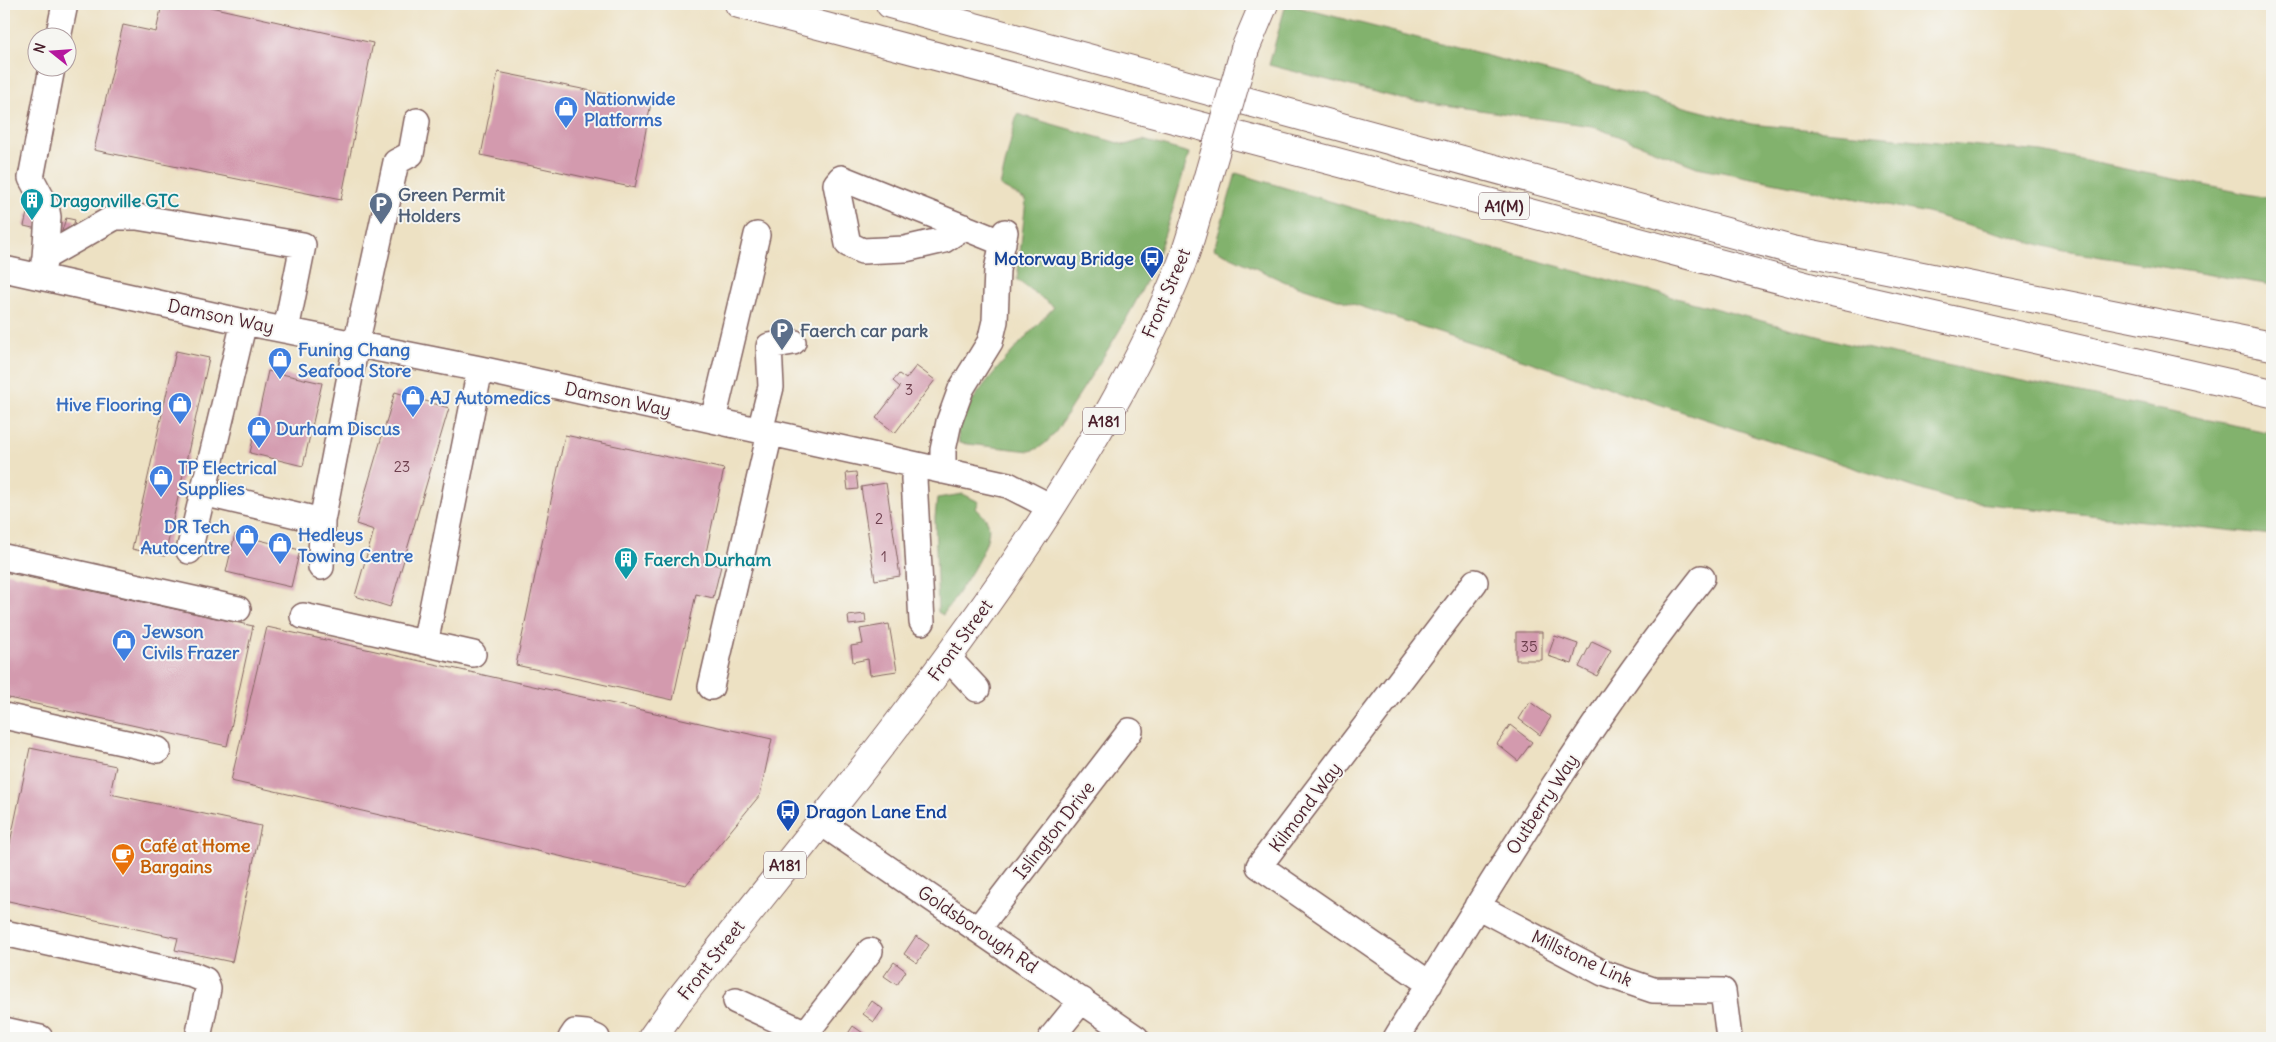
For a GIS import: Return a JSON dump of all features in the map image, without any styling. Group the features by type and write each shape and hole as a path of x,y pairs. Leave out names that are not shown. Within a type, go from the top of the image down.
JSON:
{"main road":[{"name":"A1(M)","path":"739,4 1828,292 2272,393"},
{"name":"A1(M)","path":"890,4 1792,250 2272,346"},
{"name":"A181","path":"1245,49 1247,4"},
{"name":"A181","path":"1245,49 1264,4"},
{"name":"Front Street","path":"652,1038 679,1000 948,658 996,592 1104,421 1152,330 1182,264 1245,49"}],"street":[{"path":"60,28 65,4"},
{"path":"43,267 48,217 46,206 31,178 50,78"},
{"path":"321,566 322,521 356,345 396,162 411,154 418,121"},
{"path":"943,471 943,450 949,422 961,389 990,342 992,335 996,312 997,270 1004,237 964,227 841,178 836,184 848,244 862,251 905,249 944,240 964,227"},
{"path":"43,267 115,217 137,217 303,245 286,330"},
{"path":"713,420 757,236"},
{"name":"Damson Way","path":"4,269 43,267 244,322 480,369 1008,485 1051,507"},
{"path":"189,551 244,322"},
{"path":"711,687 765,432 771,387 769,346 793,342"},
{"path":"426,644 480,369"},
{"path":"915,466 914,479 922,622"},
{"path":"203,493 322,521"},
{"path":"4,557 238,609"},
{"name":"Outberry Way","path":"1396,1038 1548,792 1658,633 1702,578"},
{"name":"Kilmond Way","path":"1430,984 1259,866 1475,582"},
{"path":"303,616 472,654"},
{"path":"948,658 977,689"},
{"path":"4,716 158,750"},
{"name":"Islington Drive","path":"978,929 1130,731"},
{"name":"Goldsborough Rd","path":"820,822 1136,1038"},
{"name":"Millstone Link","path":"1477,906 1603,972 1654,990 1723,991 1729,1038"},
{"path":"4,933 193,975 204,980 208,989 198,1038"},
{"path":"736,1001 809,1036 870,951"},
{"path":"1051,1038 1082,1000"},
{"path":"4,1030 40,1038"},
{"path":"571,1038 575,1032 586,1033 596,1038"}],"green space":[{"path":"1286,4 1751,124 2042,152 2272,199 2272,285 2059,250 1927,213 1697,167 1592,126 1402,99 1269,65"},
{"path":"1017,114 1125,145 1143,140 1189,153 1153,266 1132,308 1057,430 1042,446 1030,451 959,443 958,431 963,415 986,383 1054,307 1017,280 1026,200 1000,186"},
{"path":"1236,173 1449,237 1855,346 2272,433 2272,535 1952,500 1283,281 1214,249"},
{"path":"963,494 979,502 976,508 987,521 989,532 986,544 973,570 943,615 938,612 935,518 937,498"}],"building":[{"path":"162,4 197,4 373,43 341,200 94,150 123,25 156,32"},
{"name":"Nationwide Platforms","path":"498,72 651,103 635,188 481,155"},
{"name":"Dragonville GTC","path":"27,213 39,216 37,229 24,226"},
{"path":"66,218 75,220 71,233 62,231"},
{"path":"176,351 209,358 165,556 132,549"},
{"path":"916,366 935,380 895,433 876,418 900,387 893,381 899,374 906,379"},
{"path":"268,371 322,383 303,466 250,453"},
{"path":"395,392 449,408 390,607 355,596 374,530 356,524"},
{"name":"Faerch Durham","path":"565,435 724,469 704,562 721,566 713,598 696,594 673,700 516,665"},
{"path":"856,472 858,489 848,490 846,473"},
{"path":"886,483 900,576 875,580 861,487"},
{"path":"235,534 300,550 291,587 226,572"},
{"name":"Jewson Civils Frazer","path":"4,572 253,626 227,746 4,697"},
{"path":"865,614 866,623 849,625 848,616"},
{"path":"889,624 897,671 870,675 868,659 853,662 851,646 863,644 860,629"},
{"path":"267,627 772,739 760,795 686,885 231,781"},
{"path":"1516,632 1542,632 1542,660 1516,660"},
{"path":"1555,636 1578,644 1572,664 1548,656"},
{"path":"1592,641 1611,650 1597,676 1579,667"},
{"path":"1530,702 1551,717 1540,735 1519,719"},
{"path":"1510,725 1532,742 1518,761 1497,744"},
{"path":"30,748 116,766 110,794 261,826 232,962 175,950 178,938 4,900 4,871"},
{"path":"916,936 929,945 917,963 904,954"},
{"path":"894,962 906,971 897,985 884,976"},
{"path":"872,1001 883,1009 874,1022 863,1014"},
{"path":"853,1026 863,1033 859,1038 845,1038"}],"place":[{"name":"Nationwide Platforms","path":"566,129"},
{"name":"Dragonville GTC","path":"32,221"},
{"name":"Green Permit Holders","path":"381,225"},
{"name":"Motorway Bridge","path":"1152,279"},
{"name":"Faerch car park","path":"782,351"},
{"name":"Funing Chang Seafood Store","path":"280,380"},
{"name":"AJ Automedics","path":"413,418"},
{"name":"Hive Flooring","path":"180,425"},
{"name":"Durham Discus","path":"259,449"},
{"name":"TP Electrical Supplies","path":"161,498"},
{"name":"DR Tech Autocentre","path":"247,557"},
{"name":"Hedleys Towing Centre","path":"280,565"},
{"name":"Faerch Durham","path":"626,580"},
{"name":"Jewson Civils Frazer","path":"124,662"},
{"name":"Dragon Lane End","path":"788,832"},
{"name":"Café at Home Bargains","path":"123,876"}]}
